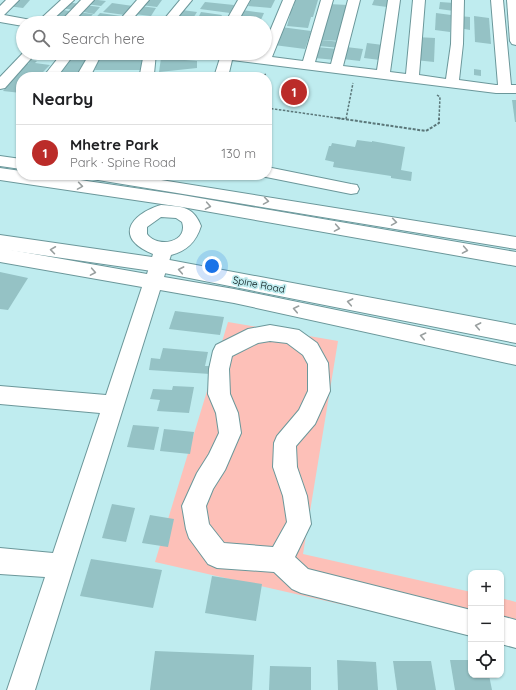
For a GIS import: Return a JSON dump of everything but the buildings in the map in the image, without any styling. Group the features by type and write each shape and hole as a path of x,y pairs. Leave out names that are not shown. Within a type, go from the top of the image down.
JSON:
{"main road":[{"path":"0,174 16,176"},
{"path":"55,180 184,194 516,259"},
{"name":"Spine Road","path":"0,242 159,265 516,334"}],"street":[{"path":"0,13 13,0"},
{"path":"50,16 68,0"},
{"path":"72,16 88,0"},
{"path":"129,16 143,0"},
{"path":"173,16 186,0"},
{"path":"235,16 244,0"},
{"path":"272,41 289,0"},
{"path":"308,66 327,0"},
{"path":"336,69 354,0"},
{"path":"383,75 394,0"},
{"path":"412,78 418,0"},
{"path":"452,83 457,44 458,0"},
{"path":"264,60 511,89 497,0"},
{"path":"513,0 516,41"},
{"path":"0,18 16,21"},
{"path":"0,85 23,60"},
{"path":"54,72 63,60"},
{"path":"86,72 92,60"},
{"path":"147,72 149,60"},
{"path":"222,72 225,60"},
{"path":"0,161 16,163"},
{"path":"272,173 351,189"},
{"path":"121,180 184,194 516,243"},
{"path":"159,265 147,245 138,235 138,229 146,217 153,213 170,210 184,194"},
{"path":"21,690 159,265 188,239 192,233 193,226 190,220 184,194"},
{"path":"0,255 159,265"},
{"name":"Spine Road","path":"159,265 234,296 516,356"},
{"path":"280,560 299,524 295,496 285,467 285,443 308,417 319,391 318,364 310,349 292,336 270,333 255,335 223,351 219,369 219,394 227,413 230,433 194,506 198,529 216,555 280,560 301,580 468,622"},
{"path":"0,395 114,405"},
{"path":"0,561 62,566"},
{"path":"504,631 516,634"}],"path":[{"path":"347,82 360,83"},
{"path":"346,119 353,83"},
{"path":"272,109 426,131 439,123 440,97 434,93"}],"shaded area":[{"path":"228,322 338,341 303,554 468,591 468,633 155,562"},
{"path":"504,599 516,602 516,645 504,642"}],"place":[{"name":"Mhetre Park","path":"294,92"}]}
